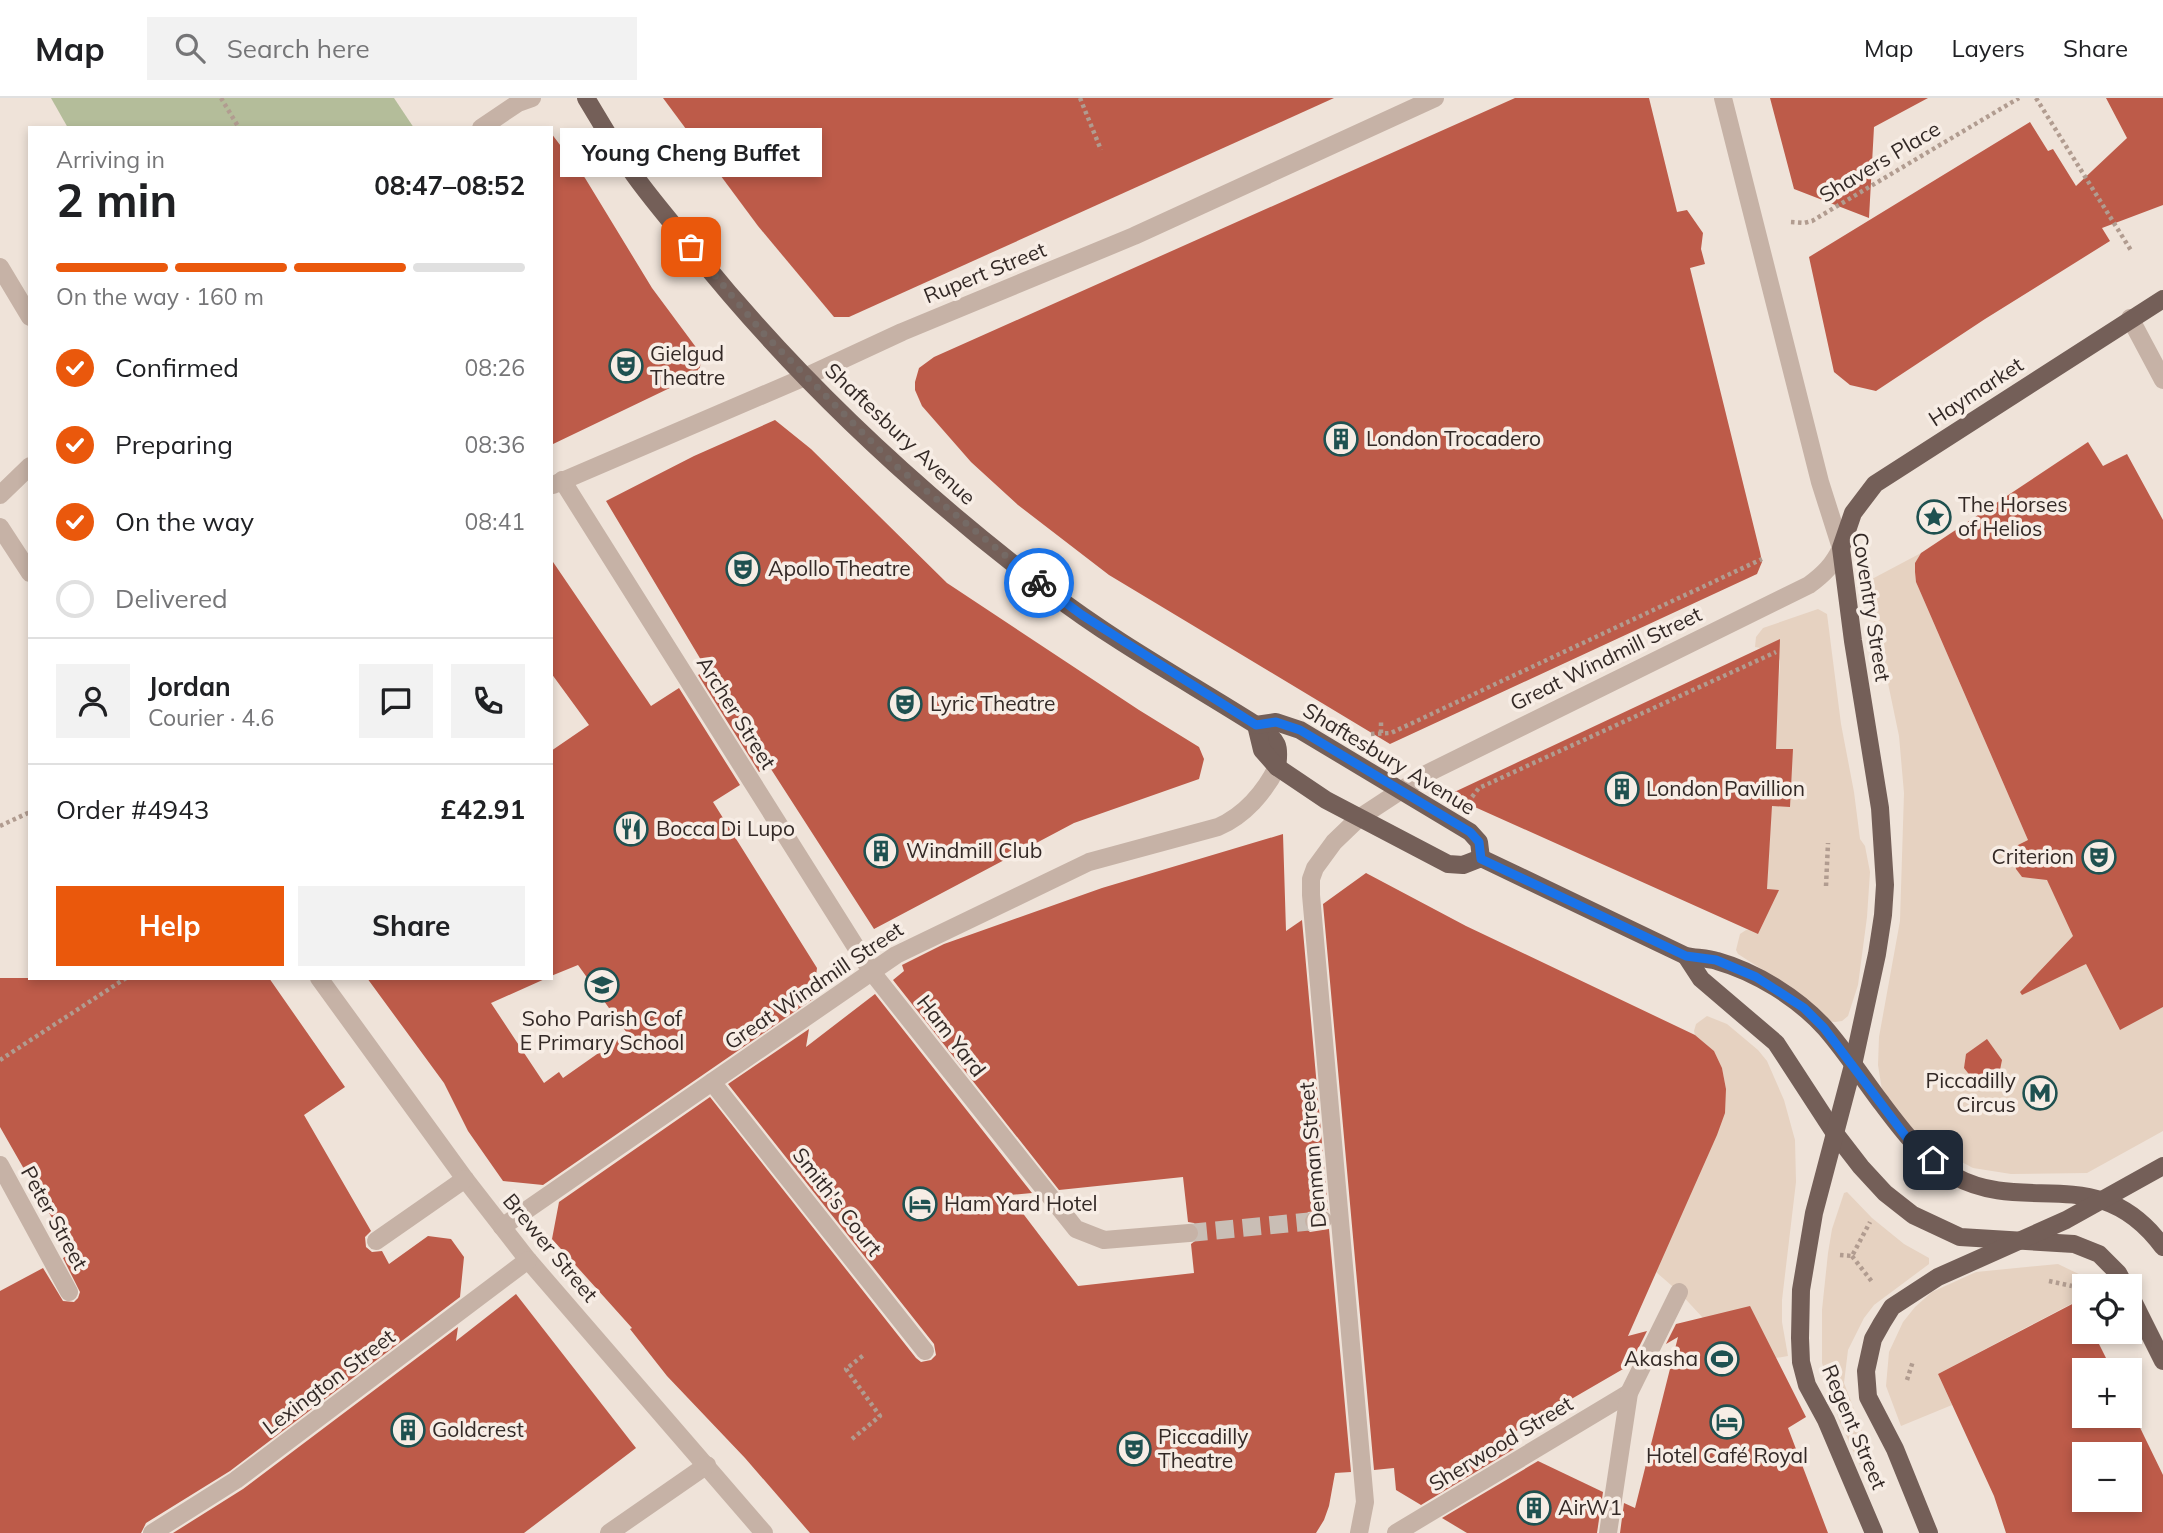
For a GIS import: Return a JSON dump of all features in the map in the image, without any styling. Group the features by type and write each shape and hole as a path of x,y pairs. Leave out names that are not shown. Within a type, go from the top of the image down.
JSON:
{"main road":[{"name":"Shaftesbury Avenue","path":"586,98 628,167 764,334 896,466 948,511 1052,594 1256,725 1276,722 1300,730 1470,832 1479,842 1481,859"},
{"name":"Haymarket","path":"1841,548 1853,513 1875,484 2163,299"},
{"name":"Coventry Street","path":"1834,1132 1853,1065 1877,954 1885,885 1880,808 1841,548"},
{"path":"1256,725 1262,750 1277,767 1326,800 1448,864 1463,865 1481,859 1686,956 1716,960 1766,983 1804,1008 1824,1028 1910,1142 1953,1175 1971,1184 1996,1189 2066,1193 2104,1199 2132,1215 2152,1232 2163,1247"},
{"path":"1686,956 1701,979 1776,1043 1834,1132 1885,1193 1913,1216 1960,1237 2074,1244 2098,1254 2119,1274"},
{"name":"Regent Street","path":"1834,1132 1806,1251 1801,1290 1801,1362 1807,1385 1826,1420 1874,1533"},
{"path":"2021,1241 2066,1220 2163,1166"},
{"name":"Regent Street","path":"1929,1533 1895,1449 1875,1412 1866,1383 1873,1339 1892,1307 1938,1277 2021,1241"},
{"path":"2142,1319 2163,1361"}],"street":[{"path":"484,126 518,103 532,98"},
{"name":"Rupert Street","path":"557,483 805,377 902,332 1135,236 1435,98"},
{"name":"Coventry Street","path":"1723,98 1820,482 1841,548"},
{"path":"0,267 28,314"},
{"path":"2130,318 2163,380"},
{"path":"0,495 28,468"},
{"name":"Archer Street","path":"557,483 871,971"},
{"path":"0,527 28,570"},
{"name":"Great Windmill Street","path":"1382,802 1426,774 1809,585 1833,564 1841,548"},
{"name":"Great Windmill Street","path":"502,1227 896,955 1089,862 1218,827 1233,820 1250,805 1277,767"},
{"name":"Denman Street","path":"1359,1533 1364,1502 1311,879 1323,855 1359,818 1382,802"},
{"name":"Ham Yard","path":"871,971 1076,1229 1104,1240 1189,1233"},
{"name":"Brewer Street","path":"320,980 502,1227 764,1533"},
{"name":"Smith's Court","path":"712,1082 925,1351"},
{"name":"Peter Street","path":"0,1165 69,1292"},
{"path":"376,1241 465,1179"},
{"name":"Lexington Street","path":"152,1533 236,1480 528,1259"},
{"path":"1608,1533 1629,1393 1679,1292"},
{"name":"Sherwood Street","path":"1396,1533 1629,1393"},
{"path":"609,1533 707,1465"}],"path":[{"path":"221,98 238,126"},
{"path":"1080,98 1101,150"},
{"name":"Shavers Place","path":"1791,222 1804,223 1812,220 2019,98"},
{"path":"2036,98 2132,252"},
{"path":"1371,734 1391,733 1762,559"},
{"path":"1470,792 1772,652"},
{"path":"1381,721 1381,733"},
{"path":"1470,800 1479,788"},
{"path":"0,826 28,813"},
{"path":"1826,886 1828,843"},
{"path":"0,1060 123,980"},
{"path":"1852,1256 1872,1219"},
{"path":"1828,1253 1852,1256 1877,1288"},
{"path":"2049,1282 2072,1286"},
{"path":"852,1439 880,1416 846,1369 865,1354"},
{"path":"1907,1380 1913,1361"}],"green space":[{"path":"51,98 394,98 413,126 67,126"}],"shaded area":[{"name":"Piccadilly Circus","path":"1921,553 1915,564 1916,582 2028,840 2119,1029 2163,1007 2163,1131 2087,1173 2011,1174 1973,1168 1913,1136 1882,1090 1878,1065 1879,1037 1900,921 1904,793 1899,736 1876,638 1869,586 1872,579"},
{"path":"1818,609 1827,614 1841,724 1860,839 1865,846 1870,872 1858,985 1848,1016 1835,1022 1827,1021 1797,992 1738,954 1736,950 1740,934 1746,930 1755,930 1765,917 1780,661 1776,651 1755,647 1756,637 1763,628"},
{"path":"1707,1016 1727,1024 1767,1061 1784,1100 1795,1140 1796,1182 1782,1300 1782,1322 1788,1356 1776,1358 1703,1318 1656,1272 1726,1089 1722,1068 1714,1051 1695,1035 1696,1024"},
{"path":"1847,1192 1872,1218 1904,1244 1929,1258 1929,1264 1874,1305 1864,1318 1848,1350 1844,1383 1876,1467 1864,1474 1839,1420 1822,1363 1822,1310 1828,1253 1832,1229 1844,1193"},
{"path":"2058,1264 2079,1274 2072,1274 2072,1303 1938,1374 1952,1405 1901,1426 1886,1386 1889,1352 1903,1322 1932,1292 1976,1272"}],"building":[{"path":"663,98 1334,98 849,317 834,317 758,226"},
{"name":"London Trocadero","path":"1515,98 1649,98 1677,212 1687,210 1703,233 1701,249 1705,264 1690,268 1760,552 1762,562 1757,574 1390,744 1109,575 1018,505 971,462 922,406 915,390 915,382 919,368 934,357"},
{"path":"1770,98 1928,98 1874,127 1869,218 1794,189"},
{"path":"2106,98 2163,98 2163,205 2102,228 2110,241 1876,391 1850,385 1834,372 1809,257 2030,122 2048,151 2053,149 2076,186 2127,138"},
{"name":"Gielgud Theatre","path":"553,136 585,178 652,288 698,350 701,360 699,374 553,444"},
{"path":"775,420 811,449 947,583 1199,747 1204,759 1199,779 1074,823 874,929 769,766 759,772 698,675 707,670 606,501 694,456"},
{"path":"2088,442 2103,466 2127,454 2163,520 2163,1007 2120,1030 2086,964 2022,995 2020,992 2073,936 2047,880 2022,877 2016,869 2013,854 2018,845 2028,840 1916,582 1915,572 1915,563 1921,553"},
{"path":"553,562 651,706 679,688 740,785 713,802 817,968 813,999 543,1185 503,1181 468,1131 444,1083 368,980 543,980 491,1003 544,1083 559,1072 563,1078 627,1033 578,965 553,975 553,750 589,725 553,676"},
{"name":"London Pavillion","path":"1780,639 1776,749 1793,749 1790,807 1772,806 1767,889 1779,890 1758,934 1448,795"},
{"path":"1283,834 1286,931 1302,920 1328,1210 1308,1212 1303,1222 1310,1232 1329,1229 1351,1472 1335,1473 1329,1506 1316,1533 810,1533 745,1458 667,1376 630,1329 632,1328 552,1239 559,1202 710,1097 916,1358 921,1362 931,1360 936,1355 934,1344 728,1084 809,1029 806,1047 875,994 1032,1193 1009,1195 1078,1286 1194,1273 1191,1244 1199,1238 1200,1231 1194,1223 1188,1222 1183,1177 1059,1190 893,980 904,971 902,965 944,944 1102,888"},
{"path":"1366,873 1466,926 1695,1035 1714,1051 1722,1068 1726,1089 1725,1113 1717,1135 1628,1336 1647,1331 1630,1365 1499,1441 1514,1449 1421,1505 1396,1490 1394,1468 1374,1470 1323,904"},
{"path":"0,978 270,980 345,1087 304,1115 371,1231 365,1237 366,1247 372,1252 382,1251 389,1264 428,1236 451,1239 464,1257 460,1297 230,1471 146,1523 141,1533 0,1533 0,1291 43,1268 63,1301 74,1302 80,1292 63,1258 72,1253 0,1127"},
{"path":"1987,1039 2002,1060 1999,1075 1979,1087 1964,1068 1966,1054"},
{"path":"516,1294 636,1448 524,1533 173,1533 243,1489 458,1327 456,1341"},
{"path":"2072,1304 2072,1344 2099,1344 2106,1358 2072,1358 2072,1428 2140,1428 2163,1475 2163,1533 2006,1533 1994,1496 1938,1374"},
{"name":"Hotel Café Royal","path":"1750,1306 1806,1417 1788,1428 1828,1533 1620,1533 1624,1503 1635,1508 1678,1337 1666,1344 1676,1324"},
{"name":"AirW1","path":"1538,1461 1603,1492 1597,1533 1467,1533 1442,1518"}],"tunnel":[{"path":"1189,1233 1314,1221"}],"way so far":[{"path":"691,247 764,334 896,466 1039,583"}],"place":[{"name":"Young Cheng Buffet","path":"691,247"},
{"name":"Gielgud Theatre","path":"626,366"},
{"name":"London Trocadero","path":"1341,439"},
{"name":"The Horses of Helios","path":"1934,517"},
{"name":"Apollo Theatre","path":"743,569"},
{"name":"Lyric Theatre","path":"905,704"},
{"name":"London Pavillion","path":"1622,789"},
{"name":"Bocca Di Lupo","path":"631,829"},
{"name":"Windmill Club","path":"881,851"},
{"name":"Criterion","path":"2099,857"},
{"name":"Soho Parish C of E Primary School","path":"602,985"},
{"name":"Piccadilly Circus","path":"2040,1093"},
{"name":"Ham Yard Hotel","path":"920,1204"},
{"name":"Akasha","path":"1722,1359"},
{"name":"Hotel Café Royal","path":"1727,1422"},
{"name":"Goldcrest","path":"408,1430"},
{"name":"Piccadilly Theatre","path":"1134,1449"},
{"name":"AirW1","path":"1534,1508"}],"route":[{"path":"1039,583 1082,615 1256,725 1286,723 1470,832 1479,842 1481,859 1686,956 1716,960 1756,977 1804,1008 1824,1028 1910,1142 1933,1160"}]}
